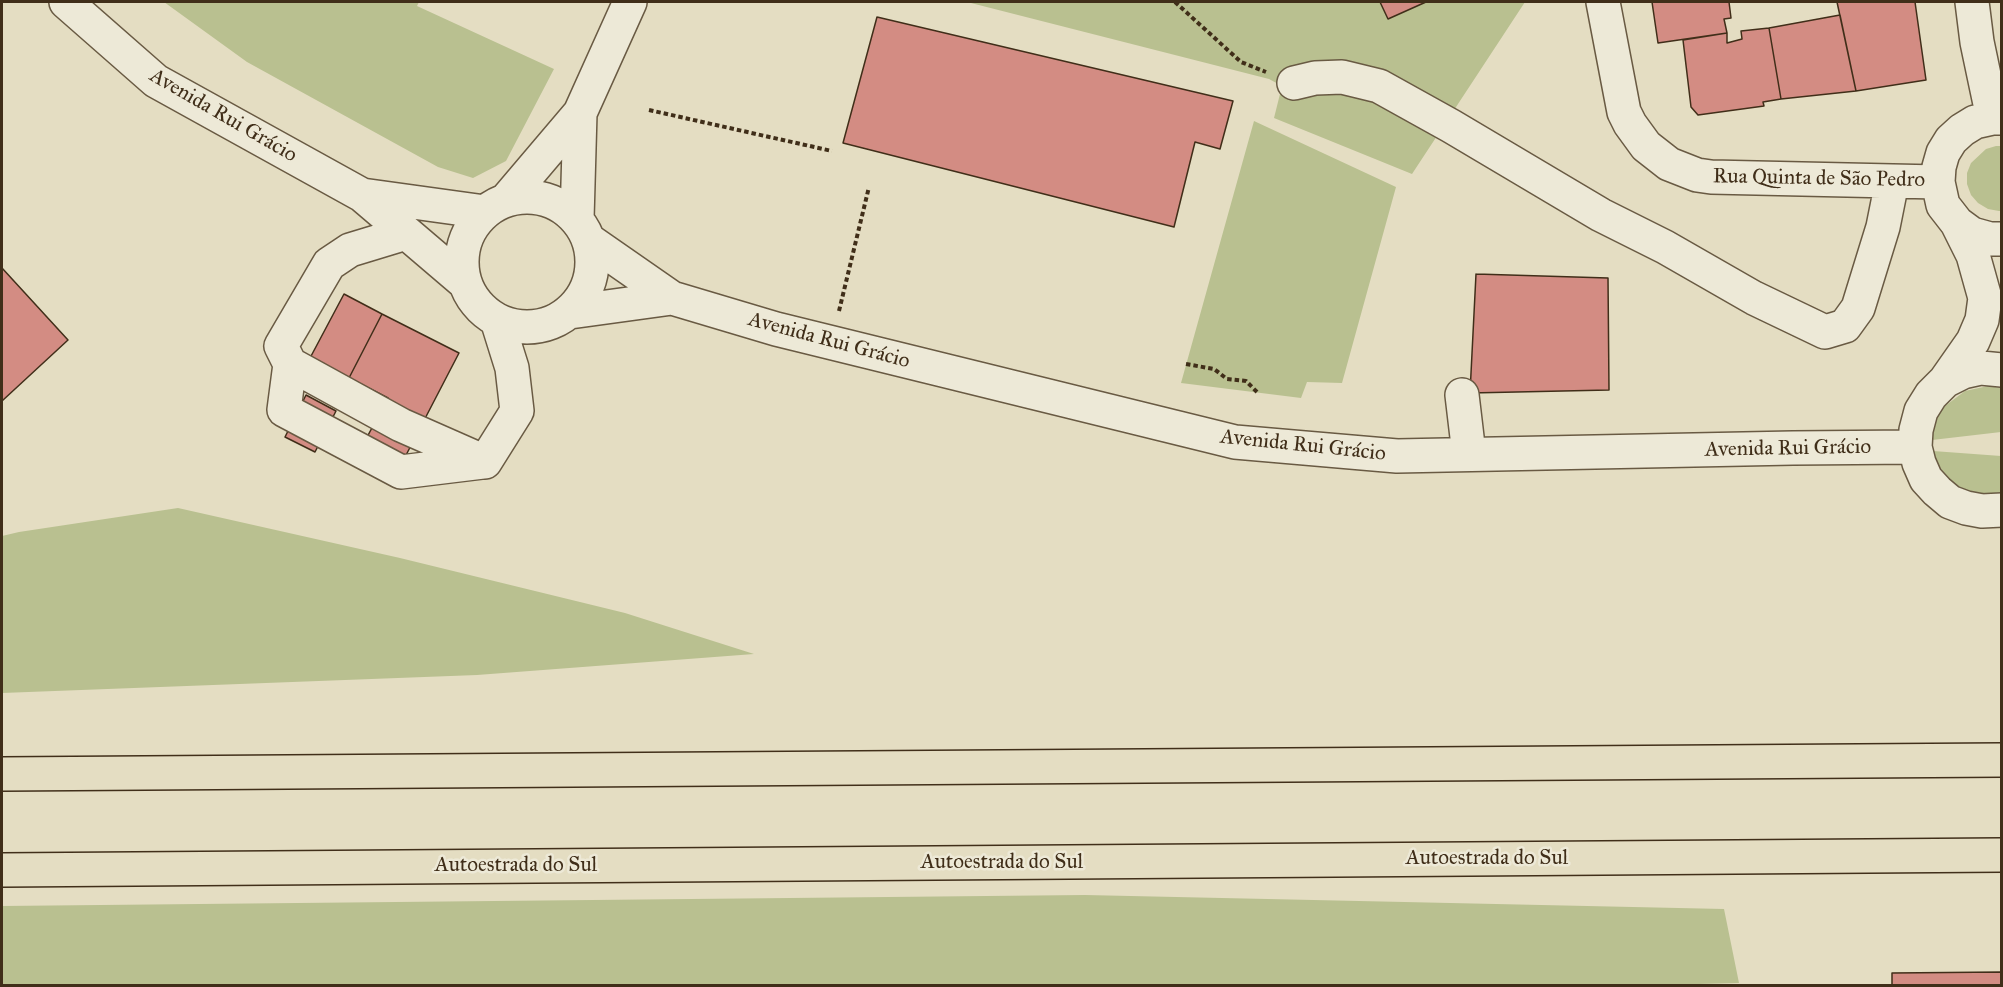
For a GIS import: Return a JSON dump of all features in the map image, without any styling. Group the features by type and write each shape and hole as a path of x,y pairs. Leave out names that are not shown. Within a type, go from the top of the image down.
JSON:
{"highway":[{"path":"2,774 2001,760"},
{"name":"Autoestrada do Sul","path":"2,870 2001,855"}],"street":[{"name":"Avenida Rui Grácio","path":"66,2 156,81 362,195 464,282"},
{"path":"580,113 584,230 593,267 586,291 570,312 547,324 522,327 497,320 477,304 464,282 461,256 469,232 580,113 630,2"},
{"name":"Rua Quinta de São Pedro","path":"1603,2 1624,112 1646,146 1669,164 1697,175 1711,177 1938,182"},
{"path":"1972,2 1977,42 1997,118 1975,122 1952,140 1941,160 1938,182 1943,205 1957,223 1973,255 1985,298 1983,320 1973,341 1945,381 1931,394 1921,411 1916,430 1915,447 1926,479 1950,502 1982,511 2001,510"},
{"path":"1294,83 1315,78 1342,77 1379,86 1601,215 1665,247 1754,298 1825,332 1845,326 1858,308 1883,227 1892,182"},
{"name":"Avenida Rui Grácio","path":"362,195 496,205"},
{"path":"496,205 532,196 557,203 584,230"},
{"path":"1957,223 1972,234 1990,239 2001,239"},
{"name":"Avenida Rui Grácio","path":"584,230 672,297 776,328 1235,442 1397,456 1915,447"},
{"path":"406,233 350,250 329,264 281,346 290,364 284,410 400,472 485,462"},
{"name":"Avenida Rui Grácio","path":"570,312 672,297"},
{"path":"485,462 517,411 512,368 497,320"},
{"path":"290,364 401,425 485,462"},
{"path":"1945,381 1963,372 1982,368 2001,370"},
{"path":"1462,395 1469,454"}],"path":[{"path":"1175,2 1241,62 1294,83"},
{"path":"649,110 832,151"},
{"path":"839,308 869,187"},
{"path":"1186,364 1214,369 1227,379 1246,381 1258,393"}],"green space":[{"path":"164,2 419,2 417,6 554,69 506,161 473,178 438,167 247,62"},
{"path":"967,2 1525,2 1412,174 1274,118 1282,86 1269,79"},
{"path":"1254,121 1396,187 1342,383 1307,382 1301,398 1181,383"},
{"path":"2002,146 2002,211 1988,209 1978,203 1971,195 1967,184 1967,173 1971,163 1986,149"},
{"path":"1988,386 2001,388 2001,432 1932,440 1936,418 1945,406 1965,391"},
{"path":"1933,451 2001,456 2001,492 1979,496 1953,485 1939,466"},
{"path":"178,508 400,558 625,613 754,654 477,675 2,693 2,536"},
{"path":"1085,895 1724,909 1739,983 1619,986 2,985 2,906"}],"building":[{"path":"1380,2 1426,2 1388,19"},
{"path":"1652,2 1729,2 1731,18 1724,19 1727,33 1658,43"},
{"path":"1837,2 1915,2 1926,80 1856,91"},
{"path":"1840,15 1856,91 1781,99 1769,28"},
{"path":"877,17 1233,101 1220,149 1195,142 1174,227 843,143"},
{"path":"1769,28 1781,99 1763,102 1764,106 1698,115 1691,107 1683,40 1727,33 1727,43 1742,39 1741,31"},
{"path":"2,268 68,340 2,401"},
{"path":"1476,274 1608,278 1609,390 1470,393"},
{"path":"344,294 382,314 349,378 310,358"},
{"path":"382,314 459,353 404,459 366,439 388,398 349,378"},
{"path":"306,395 336,411 315,452 285,437"},
{"path":"2002,972 2002,986 1892,986 1892,973"}]}
